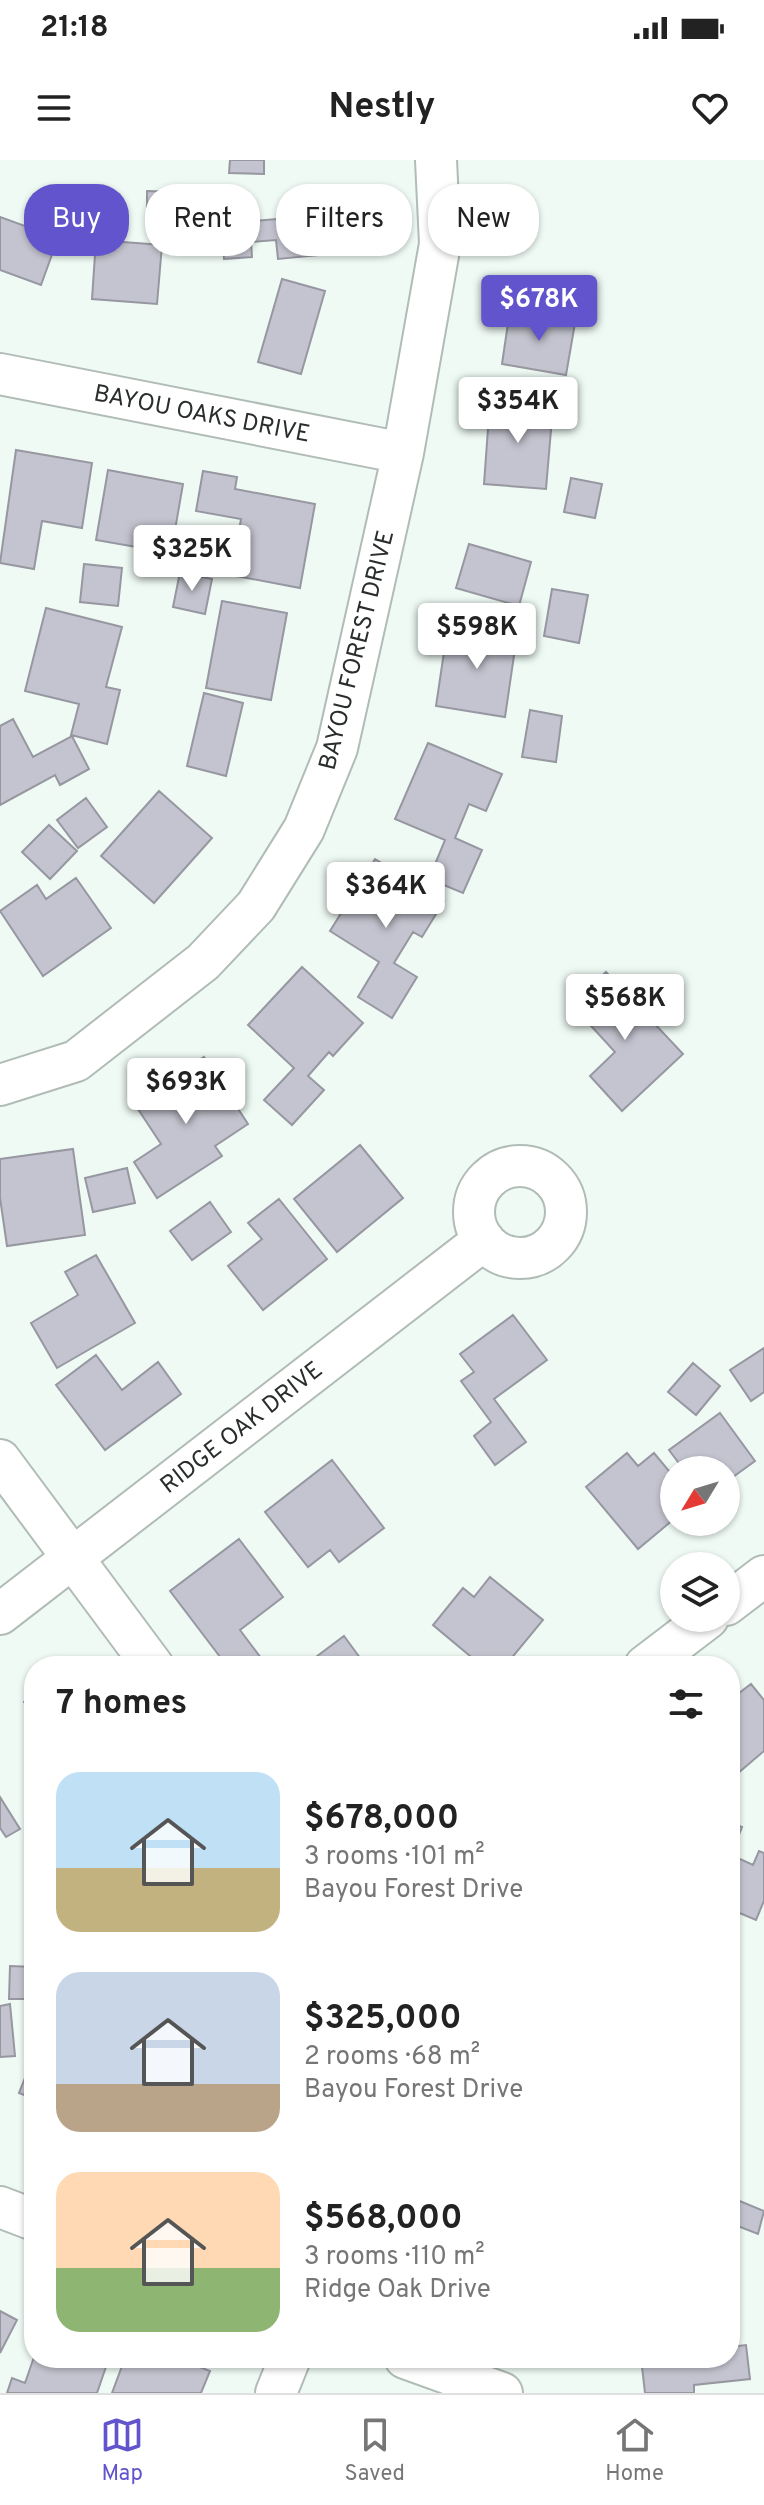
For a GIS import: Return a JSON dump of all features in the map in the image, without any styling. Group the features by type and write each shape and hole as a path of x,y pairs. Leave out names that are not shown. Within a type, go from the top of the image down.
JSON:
{"street":[{"name":"BAYOU FOREST DRIVE","path":"0,1085 76,1061 203,962 256,906 304,829 337,748 403,453 440,244 436,160"},
{"name":"BAYOU OAKS DRIVE","path":"0,374 403,453"},
{"name":"RIDGE OAK DRIVE","path":"0,1614 484,1240"},
{"path":"0,1460 145,1656"},
{"path":"740,1594 764,1576"},
{"path":"658,1656 690,1632"},
{"path":"0,2207 24,2216"},
{"path":"276,2393 286,2368"},
{"path":"433,2368 502,2393"}],"building":[{"path":"230,160 264,160 264,174 229,173"},
{"path":"0,217 24,226 24,256 51,256 41,285 0,270"},
{"path":"276,219 276,240 260,241 260,221"},
{"path":"129,242 145,244 145,256 161,256 157,304 92,299 95,256 129,256"},
{"path":"224,256 252,256 252,257 224,259"},
{"path":"278,256 309,256 278,259"},
{"path":"282,279 325,291 301,374 258,362"},
{"path":"522,307 547,311 547,318 575,323 566,375 502,364 508,323 519,324"},
{"path":"490,401 553,406 546,489 484,484"},
{"path":"16,450 92,463 82,528 42,521 34,569 0,563"},
{"path":"108,470 183,484 171,553 96,540"},
{"path":"203,471 237,477 235,489 315,504 300,588 231,575 241,519 196,511"},
{"path":"571,478 602,484 595,518 564,512"},
{"path":"469,544 531,562 519,606 456,588"},
{"path":"84,564 122,568 118,606 80,602"},
{"path":"180,572 212,579 205,614 173,607"},
{"path":"552,589 588,595 579,643 544,636"},
{"path":"222,601 287,613 271,700 206,688"},
{"path":"46,608 122,627 106,687 120,690 107,744 71,735 79,704 25,691"},
{"path":"448,625 517,635 505,717 436,706"},
{"path":"204,693 243,703 226,776 187,766"},
{"path":"530,710 562,716 556,762 522,757"},
{"path":"13,719 33,757 72,736 89,769 60,785 55,775 0,805 0,726"},
{"path":"428,743 502,774 486,811 469,804 455,838 482,850 463,893 429,879 445,840 395,819"},
{"path":"159,791 212,838 154,903 101,856"},
{"path":"86,798 107,827 78,848 57,820"},
{"path":"49,825 77,851 50,879 22,852"},
{"path":"375,859 444,901 422,937 413,932 394,963 417,977 392,1018 358,997 379,962 330,931"},
{"path":"76,878 111,928 43,976 0,911 37,885 46,899"},
{"path":"302,967 363,1023 333,1056 329,1052 308,1076 324,1090 292,1125 264,1100 294,1068 248,1025"},
{"path":"606,972 683,1054 622,1111 590,1076 615,1052 571,1004"},
{"path":"204,1057 248,1124 215,1146 222,1156 157,1198 134,1162 161,1144 134,1103"},
{"path":"360,1145 403,1198 337,1252 294,1199"},
{"path":"73,1149 85,1235 7,1246 0,1198 0,1159"},
{"path":"127,1168 135,1203 93,1212 85,1178"},
{"path":"279,1199 327,1259 263,1310 228,1266 262,1239 248,1223"},
{"path":"210,1202 231,1232 192,1260 170,1231"},
{"path":"96,1255 135,1323 57,1368 31,1323 78,1295 65,1272"},
{"path":"513,1315 547,1360 494,1399 526,1442 495,1465 474,1436 491,1422 461,1381 474,1372 460,1354"},
{"path":"764,1348 764,1392 751,1401 730,1370"},
{"path":"96,1355 122,1390 158,1362 181,1394 105,1450 56,1385"},
{"path":"693,1363 720,1386 696,1415 668,1392"},
{"path":"720,1413 755,1461 740,1472 740,1456 674,1456 669,1450"},
{"path":"627,1453 638,1466 654,1453 660,1460 660,1531 638,1549 586,1487"},
{"path":"332,1460 384,1528 339,1562 330,1550 308,1567 265,1512"},
{"path":"239,1539 283,1597 240,1630 260,1656 219,1656 170,1591"},
{"path":"490,1577 543,1620 513,1656 470,1656 433,1625 463,1588 474,1597"},
{"path":"344,1636 359,1656 317,1656"},
{"path":"751,1684 764,1700 764,1751 740,1771 740,1692"},
{"path":"0,1797 20,1829 6,1837 0,1828"},
{"path":"759,1851 764,1853 764,1901 756,1920 740,1913 740,1859 753,1865"},
{"path":"10,1966 24,1967 24,1999 9,1999"},
{"path":"10,2004 15,2056 0,2057 0,2006"},
{"path":"740,2201 764,2211 758,2234 740,2227"},
{"path":"0,2311 17,2320 0,2353"},
{"path":"746,2345 750,2379 694,2385 694,2393 645,2393 642,2368 740,2368 740,2346"},
{"path":"30,2368 106,2368 97,2393 7,2393 12,2378 25,2383"},
{"path":"121,2368 202,2368 210,2371 201,2393 112,2393"}]}
